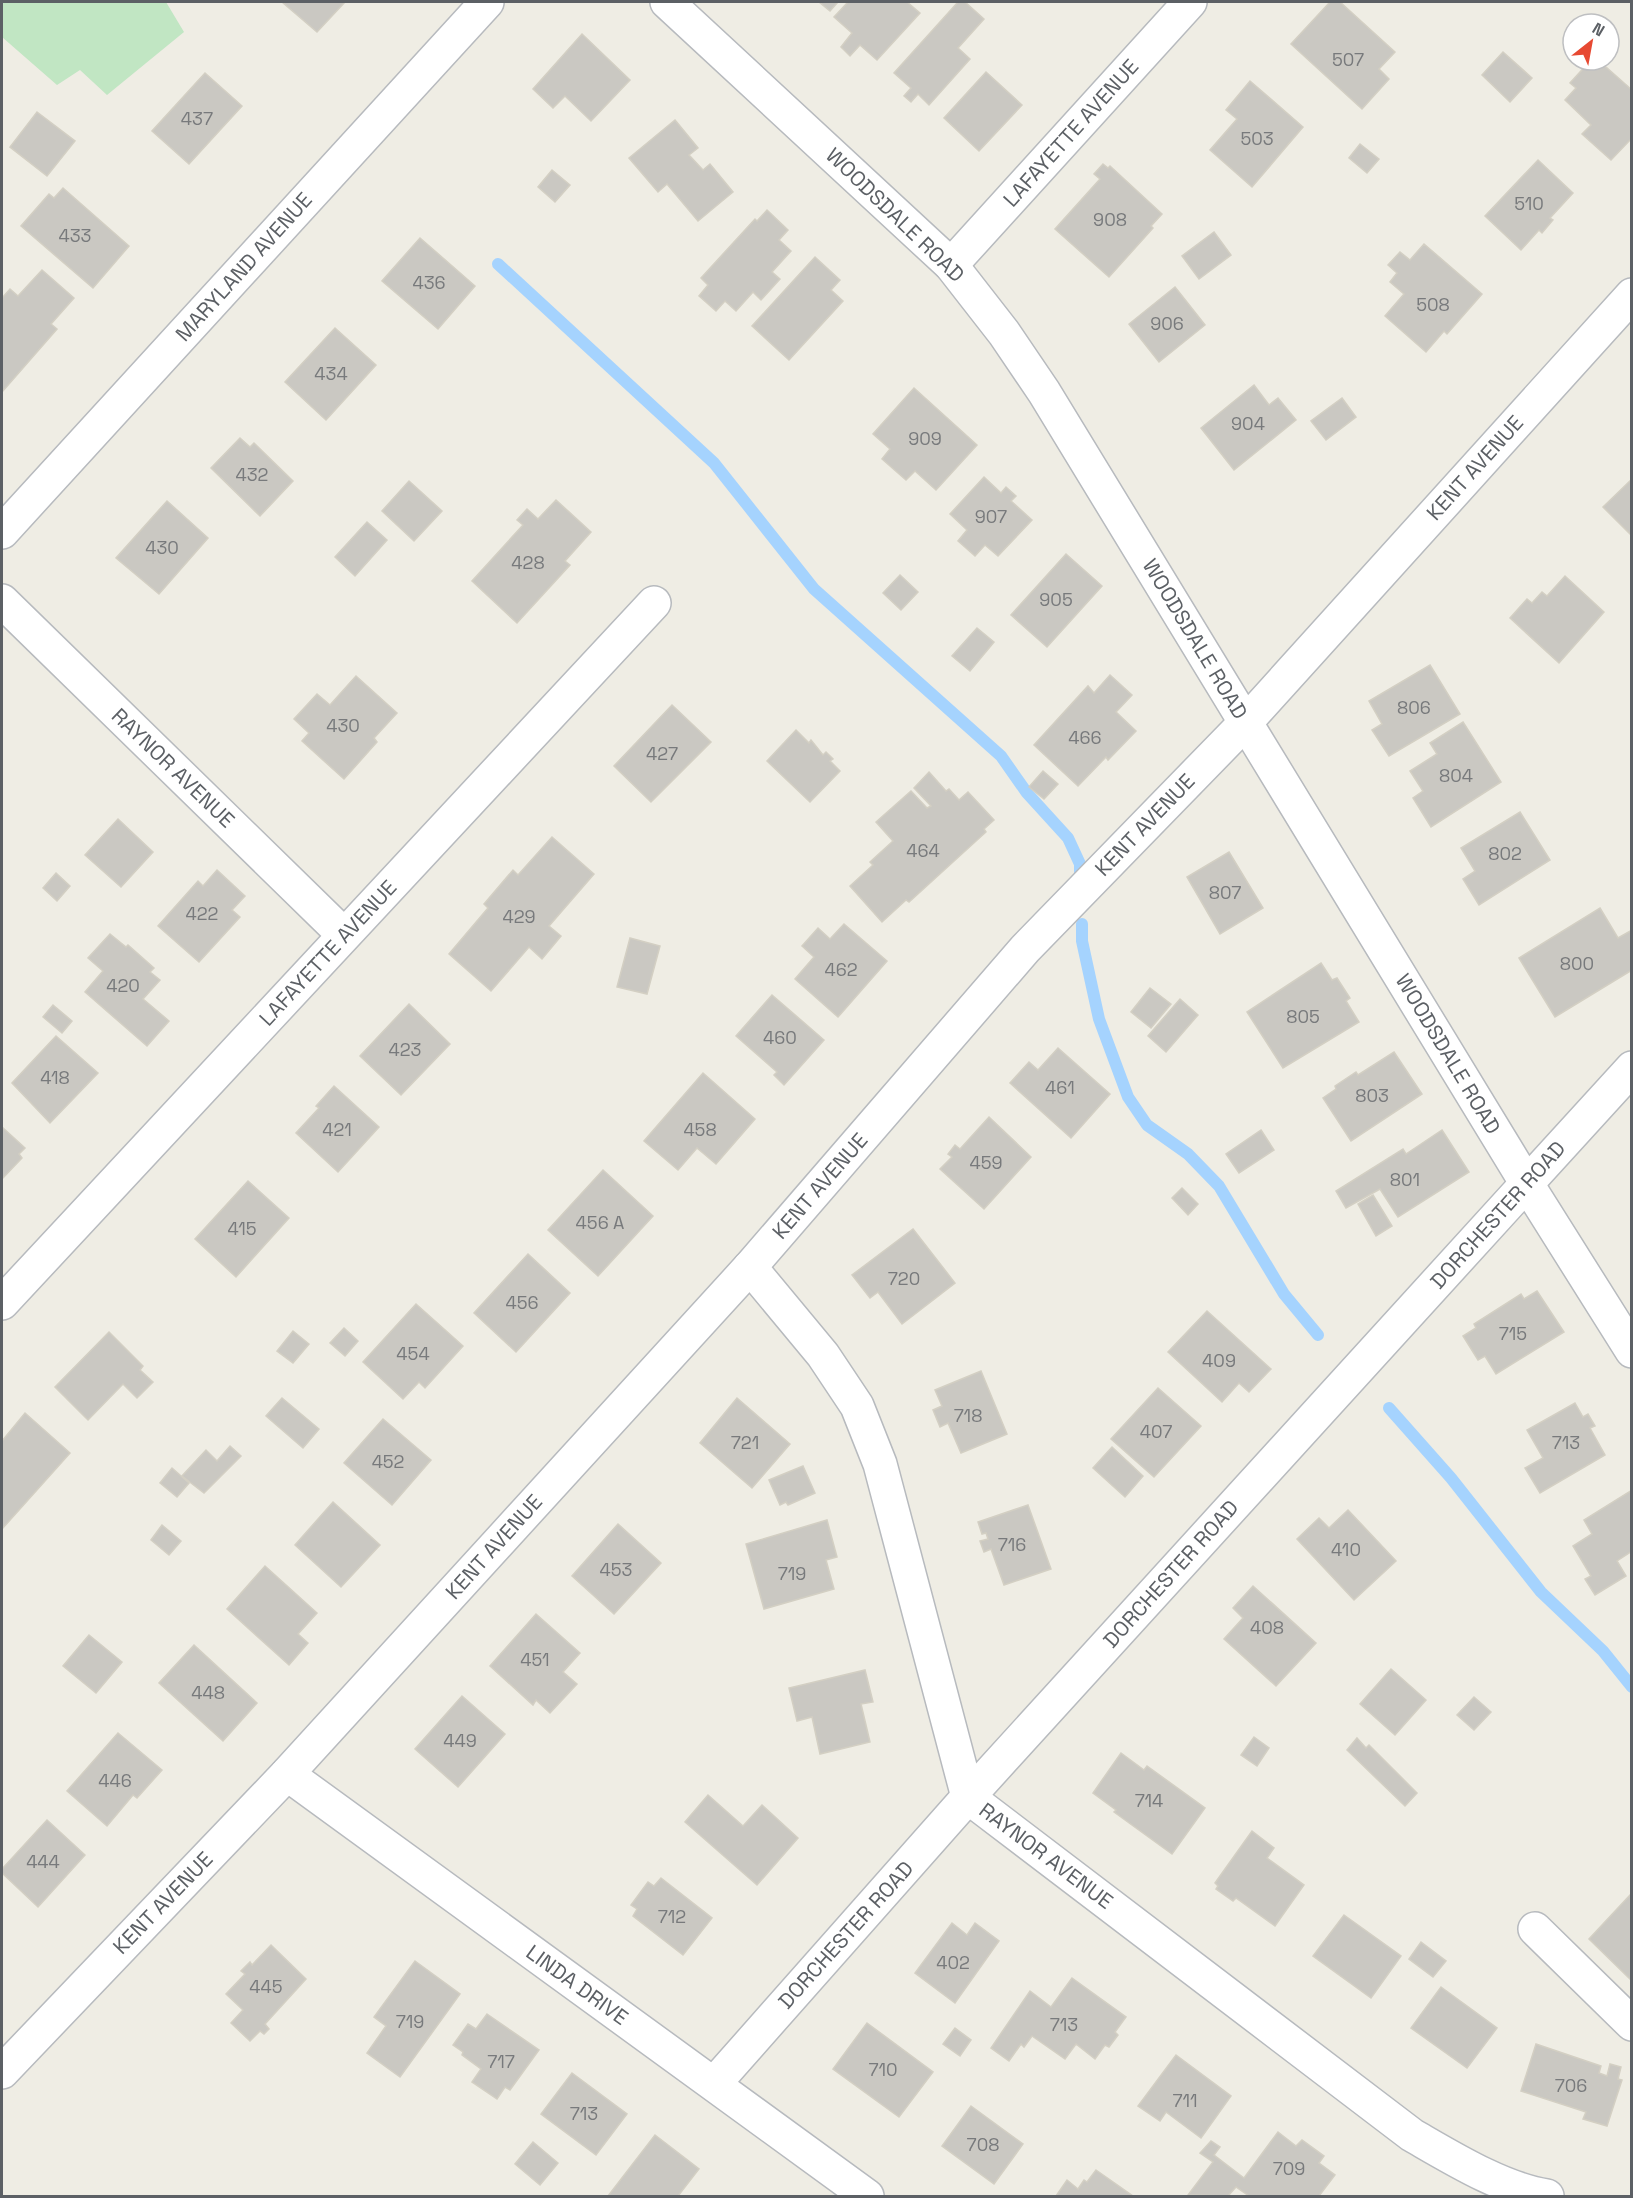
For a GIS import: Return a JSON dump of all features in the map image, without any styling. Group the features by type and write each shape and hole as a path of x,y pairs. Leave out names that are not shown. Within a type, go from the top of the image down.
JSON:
{"street":[{"name":"MARYLAND AVENUE","path":"2,532 487,2"},
{"name":"WOODSDALE ROAD","path":"667,2 951,265 1004,333 1044,392 1527,1184 1632,1351"},
{"name":"LAFAYETTE AVENUE","path":"951,265 1190,2"},
{"name":"KENT AVENUE","path":"2,2072 287,1774 750,1267 1025,949 1246,722 1632,295"},
{"name":"RAYNOR AVENUE","path":"2,601 344,936"},
{"name":"LAFAYETTE AVENUE","path":"2,1303 654,603"},
{"name":"DORCHESTER ROAD","path":"714,2084 968,1797 1632,1068"},
{"name":"RAYNOR AVENUE","path":"750,1267 823,1355 857,1406 865,1425 880,1464 968,1797 1412,2135 1469,2168 1533,2194 1547,2196"},
{"name":"LINDA DRIVE","path":"287,1774 867,2196"},
{"path":"1535,1929 1632,2024"}],"green space":[{"path":"2,2 166,2 184,32 107,95 80,70 57,85 2,37"}],"building":[{"path":"282,2 345,2 317,32"},
{"path":"819,2 838,2 830,11"},
{"path":"848,2 907,2 920,13 877,60 860,45 850,56 841,47 852,33 834,17"},
{"path":"958,2 965,2 984,19 958,48 970,59 929,105 918,94 911,102 904,96 911,88 894,73"},
{"path":"1330,2 1340,2 1395,52 1379,69 1389,79 1362,109 1291,44"},
{"path":"582,34 630,80 591,121 565,96 553,108 533,89"},
{"path":"1503,52 1532,78 1510,102 1482,75"},
{"path":"986,72 1022,105 979,151 944,118"},
{"path":"1580,72 1612,72 1632,90 1632,138 1611,160 1582,134 1591,125 1565,100 1576,88 1570,83"},
{"path":"205,73 242,106 189,164 152,131"},
{"path":"1250,81 1303,127 1252,187 1210,150 1237,119 1226,110"},
{"path":"37,112 75,141 47,176 10,147"},
{"path":"675,120 698,148 689,155 703,170 710,164 733,192 698,221 667,184 658,192 629,158"},
{"path":"1360,144 1379,159 1367,173 1349,158"},
{"path":"1538,160 1573,193 1550,218 1553,220 1542,233 1539,230 1521,250 1485,216"},
{"path":"1103,164 1108,168 1110,166 1162,214 1151,226 1153,228 1109,277 1055,229 1100,179 1094,174"},
{"path":"552,170 570,185 555,202 538,187"},
{"path":"63,188 129,246 93,288 21,226 49,194 54,198"},
{"path":"767,210 788,230 779,240 791,251 772,272 780,279 761,300 753,292 736,311 725,301 716,311 699,296 708,285 701,278 755,219 757,221"},
{"path":"1214,232 1231,255 1199,279 1182,256"},
{"path":"420,238 475,286 438,329 382,281"},
{"path":"1424,244 1482,294 1447,334 1444,331 1426,352 1385,316 1404,294 1390,282 1397,273 1388,265 1400,252 1410,260"},
{"path":"815,257 840,280 831,290 843,301 789,360 752,326"},
{"path":"42,270 74,298 51,324 57,329 2,392 2,298 10,289 18,296"},
{"path":"1175,287 1205,325 1159,362 1129,324"},
{"path":"335,328 376,365 326,420 285,382"},
{"path":"1254,385 1269,405 1278,398 1296,420 1234,470 1201,428"},
{"path":"914,388 977,445 936,490 915,471 906,480 882,459 890,449 873,434"},
{"path":"1342,398 1356,417 1326,440 1311,421"},
{"path":"240,438 250,447 254,443 293,481 260,516 211,468"},
{"path":"984,477 1001,493 1006,487 1016,496 1011,501 1032,520 998,556 985,545 975,556 958,541 967,530 950,514"},
{"path":"1632,479 1632,536 1603,507"},
{"path":"409,481 442,511 414,541 382,511"},
{"path":"556,500 591,532 565,561 570,565 517,623 472,581 523,525 517,520 527,509 538,519"},
{"path":"167,501 208,538 159,594 116,558"},
{"path":"367,522 387,540 355,576 335,557"},
{"path":"1066,554 1102,586 1047,647 1011,615"},
{"path":"900,575 918,592 901,610 883,593"},
{"path":"1565,576 1604,612 1559,663 1510,618 1527,599 1532,603 1542,592 1547,596"},
{"path":"977,628 994,642 970,671 952,656"},
{"path":"1430,665 1460,714 1389,756 1372,730 1382,724 1369,701"},
{"path":"1110,675 1132,695 1116,712 1136,731 1078,786 1034,745 1088,686 1094,693"},
{"path":"356,676 397,713 374,738 377,742 344,779 302,741 309,733 294,719 317,694 330,705"},
{"path":"672,705 711,742 651,802 614,766"},
{"path":"1463,722 1501,782 1431,827 1413,798 1423,791 1410,771 1437,754 1430,743"},
{"path":"796,730 809,743 811,740 823,755 826,752 833,759 830,761 840,771 810,802 767,761"},
{"path":"1043,771 1058,784 1044,799 1029,787"},
{"path":"929,772 946,791 949,789 959,800 968,792 994,820 984,829 986,832 909,902 906,900 882,922 850,886 873,865 870,862 893,841 876,822 911,791 927,808 931,806 914,788"},
{"path":"1520,812 1550,860 1479,905 1463,879 1475,871 1461,848"},
{"path":"118,819 153,852 121,887 85,855"},
{"path":"552,837 594,874 549,926 561,936 542,959 529,947 491,991 449,954 488,908 484,904 513,870 518,875"},
{"path":"1229,852 1263,908 1220,934 1187,877"},
{"path":"217,870 245,896 232,910 240,917 199,962 158,926 198,881 203,886"},
{"path":"56,873 70,886 57,901 43,888"},
{"path":"1600,908 1618,938 1632,930 1632,970 1555,1017 1519,958"},
{"path":"844,924 887,961 838,1017 795,979 814,957 802,946 818,928 830,939"},
{"path":"110,934 126,947 128,945 154,968 150,972 160,980 143,999 169,1021 147,1046 85,992 103,971 88,958"},
{"path":"630,938 660,946 647,994 617,987"},
{"path":"1321,963 1332,980 1337,978 1350,998 1346,1001 1359,1022 1283,1068 1247,1012"},
{"path":"1150,988 1171,1004 1151,1028 1131,1012"},
{"path":"772,995 824,1040 784,1085 774,1075 777,1072 736,1036"},
{"path":"1180,999 1198,1015 1166,1052 1148,1036"},
{"path":"409,1004 450,1044 401,1095 360,1056"},
{"path":"53,1005 72,1021 62,1033 43,1017"},
{"path":"56,1036 98,1073 50,1123 12,1083"},
{"path":"1058,1048 1110,1094 1071,1138 1010,1083 1029,1062 1038,1070"},
{"path":"1394,1052 1422,1094 1351,1141 1323,1098 1336,1089 1335,1086 1356,1072 1358,1075"},
{"path":"703,1073 755,1119 716,1164 697,1148 678,1170 644,1141"},
{"path":"334,1086 379,1127 338,1172 296,1133 319,1108 316,1106"},
{"path":"989,1117 1031,1157 984,1209 940,1169 952,1157 948,1154 955,1145 960,1149"},
{"path":"2,1127 25,1148 19,1154 22,1158 3,1178 2,1177"},
{"path":"1261,1130 1274,1150 1239,1173 1226,1154"},
{"path":"1442,1130 1469,1172 1398,1217 1380,1189 1346,1208 1336,1191 1403,1149 1406,1154"},
{"path":"603,1170 653,1216 598,1276 548,1230"},
{"path":"248,1181 289,1218 236,1277 195,1239"},
{"path":"1182,1188 1198,1204 1188,1215 1172,1198"},
{"path":"1373,1195 1392,1226 1376,1236 1358,1204"},
{"path":"913,1229 955,1283 902,1324 878,1292 870,1298 852,1275"},
{"path":"528,1254 570,1293 516,1352 474,1313"},
{"path":"1537,1291 1564,1332 1496,1374 1485,1356 1478,1360 1463,1336 1476,1328 1474,1324 1521,1294 1524,1299"},
{"path":"416,1304 463,1346 425,1388 419,1382 403,1399 363,1362"},
{"path":"1207,1311 1271,1369 1249,1392 1239,1383 1222,1402 1168,1352"},
{"path":"344,1328 358,1341 345,1356 330,1343"},
{"path":"293,1331 309,1344 293,1363 277,1351"},
{"path":"109,1332 143,1366 140,1370 153,1382 137,1398 123,1384 88,1420 55,1387"},
{"path":"981,1371 1007,1434 961,1453 948,1423 940,1427 933,1410 942,1406 935,1390"},
{"path":"1158,1388 1201,1426 1154,1477 1111,1439"},
{"path":"282,1398 319,1429 303,1448 266,1416"},
{"path":"737,1398 790,1444 752,1488 700,1443"},
{"path":"1575,1403 1583,1417 1588,1414 1595,1426 1590,1428 1605,1455 1540,1493 1525,1468 1543,1458 1527,1430"},
{"path":"25,1413 70,1453 2,1529 2,1441"},
{"path":"383,1419 431,1460 392,1505 344,1463"},
{"path":"230,1446 241,1456 204,1493 182,1476 206,1450 217,1461"},
{"path":"1112,1447 1143,1476 1125,1497 1093,1468"},
{"path":"803,1466 815,1493 788,1505 786,1502 780,1505 769,1480"},
{"path":"172,1468 189,1483 177,1497 160,1483"},
{"path":"1632,1490 1632,1551 1617,1561 1626,1576 1595,1595 1585,1579 1591,1576 1573,1546 1592,1534 1584,1520"},
{"path":"333,1502 380,1545 341,1587 295,1545"},
{"path":"1028,1505 1051,1569 1004,1585 991,1549 984,1552 980,1541 988,1539 986,1533 982,1534 978,1522"},
{"path":"1348,1510 1396,1561 1354,1600 1297,1539 1319,1518 1329,1528"},
{"path":"827,1520 837,1557 826,1560 834,1589 764,1609 746,1544"},
{"path":"618,1524 661,1563 614,1614 572,1576"},
{"path":"162,1525 181,1541 169,1555 151,1540"},
{"path":"265,1566 317,1613 298,1634 308,1643 289,1665 227,1609"},
{"path":"1253,1586 1316,1643 1276,1686 1224,1639 1243,1618 1233,1608"},
{"path":"536,1614 580,1653 563,1672 577,1684 550,1713 536,1700 533,1705 490,1666"},
{"path":"89,1635 122,1662 96,1693 63,1666"},
{"path":"194,1645 257,1703 223,1741 159,1683"},
{"path":"1391,1669 1426,1700 1395,1735 1360,1704"},
{"path":"865,1670 873,1702 861,1704 870,1742 820,1754 812,1717 797,1721 789,1688"},
{"path":"462,1696 505,1734 458,1787 415,1749"},
{"path":"1474,1697 1491,1712 1474,1730 1457,1715"},
{"path":"118,1733 162,1770 137,1798 133,1795 107,1826 67,1791"},
{"path":"1254,1737 1269,1748 1257,1766 1241,1755"},
{"path":"1357,1738 1366,1748 1369,1745 1417,1793 1405,1806 1347,1750"},
{"path":"1121,1753 1144,1770 1147,1766 1205,1808 1172,1854 1114,1812 1116,1810 1093,1793"},
{"path":"708,1795 743,1826 762,1805 798,1838 757,1885 685,1822"},
{"path":"47,1820 85,1855 38,1907 2,1873 2,1869"},
{"path":"1252,1831 1274,1848 1267,1858 1304,1885 1275,1926 1236,1898 1233,1901 1216,1889 1218,1886 1215,1883"},
{"path":"661,1878 712,1918 683,1955 633,1916 637,1909 631,1905 648,1882 654,1886"},
{"path":"1632,1893 1632,1981 1589,1939"},
{"path":"1344,1915 1401,1956 1371,1998 1313,1956"},
{"path":"952,1923 967,1935 975,1923 999,1941 955,2003 915,1973"},
{"path":"1421,1942 1446,1961 1433,1977 1409,1959"},
{"path":"271,1945 306,1979 265,2024 269,2029 264,2034 260,2031 250,2041 231,2023 243,2010 226,1994 245,1974 241,1971 250,1962 252,1965"},
{"path":"415,1961 460,1994 400,2077 367,2053 386,2026 374,2017"},
{"path":"1072,1978 1126,2017 1115,2032 1118,2035 1109,2047 1105,2045 1095,2059 1076,2044 1065,2059 1032,2036 1024,2047 1021,2044 1009,2061 991,2048 1030,1991 1051,2007"},
{"path":"1441,1987 1497,2028 1467,2068 1411,2028"},
{"path":"487,2014 539,2050 510,2090 505,2087 497,2099 472,2082 481,2069 453,2045 468,2024 476,2029"},
{"path":"867,2023 933,2072 899,2117 833,2069"},
{"path":"955,2028 971,2040 960,2056 943,2044"},
{"path":"1536,2044 1601,2066 1599,2073 1607,2076 1610,2064 1621,2067 1618,2079 1622,2080 1607,2126 1583,2119 1586,2112 1521,2091"},
{"path":"1176,2055 1231,2096 1201,2138 1166,2112 1160,2121 1138,2106"},
{"path":"572,2073 627,2114 596,2155 541,2114"},
{"path":"971,2106 1023,2144 994,2184 942,2146"},
{"path":"1278,2132 1296,2146 1302,2140 1324,2156 1319,2163 1335,2175 1319,2196 1249,2196 1236,2187 1228,2196 1188,2195 1213,2162 1200,2153 1211,2141 1220,2147 1214,2155 1244,2178"},
{"path":"655,2135 699,2169 678,2196 608,2196"},
{"path":"533,2142 558,2163 540,2185 515,2164"},
{"path":"1096,2170 1133,2196 1056,2196 1067,2180 1078,2189 1084,2180 1087,2182"}],"waterway":[{"path":"498,264 714,463 814,589 1001,756 1027,793 1068,838 1080,864 1080,872"},
{"path":"1082,924 1082,941 1099,1019 1128,1097 1147,1125 1188,1154 1219,1186 1284,1294 1318,1335"},
{"path":"1389,1408 1451,1478 1541,1592 1603,1651 1632,1687"}]}
